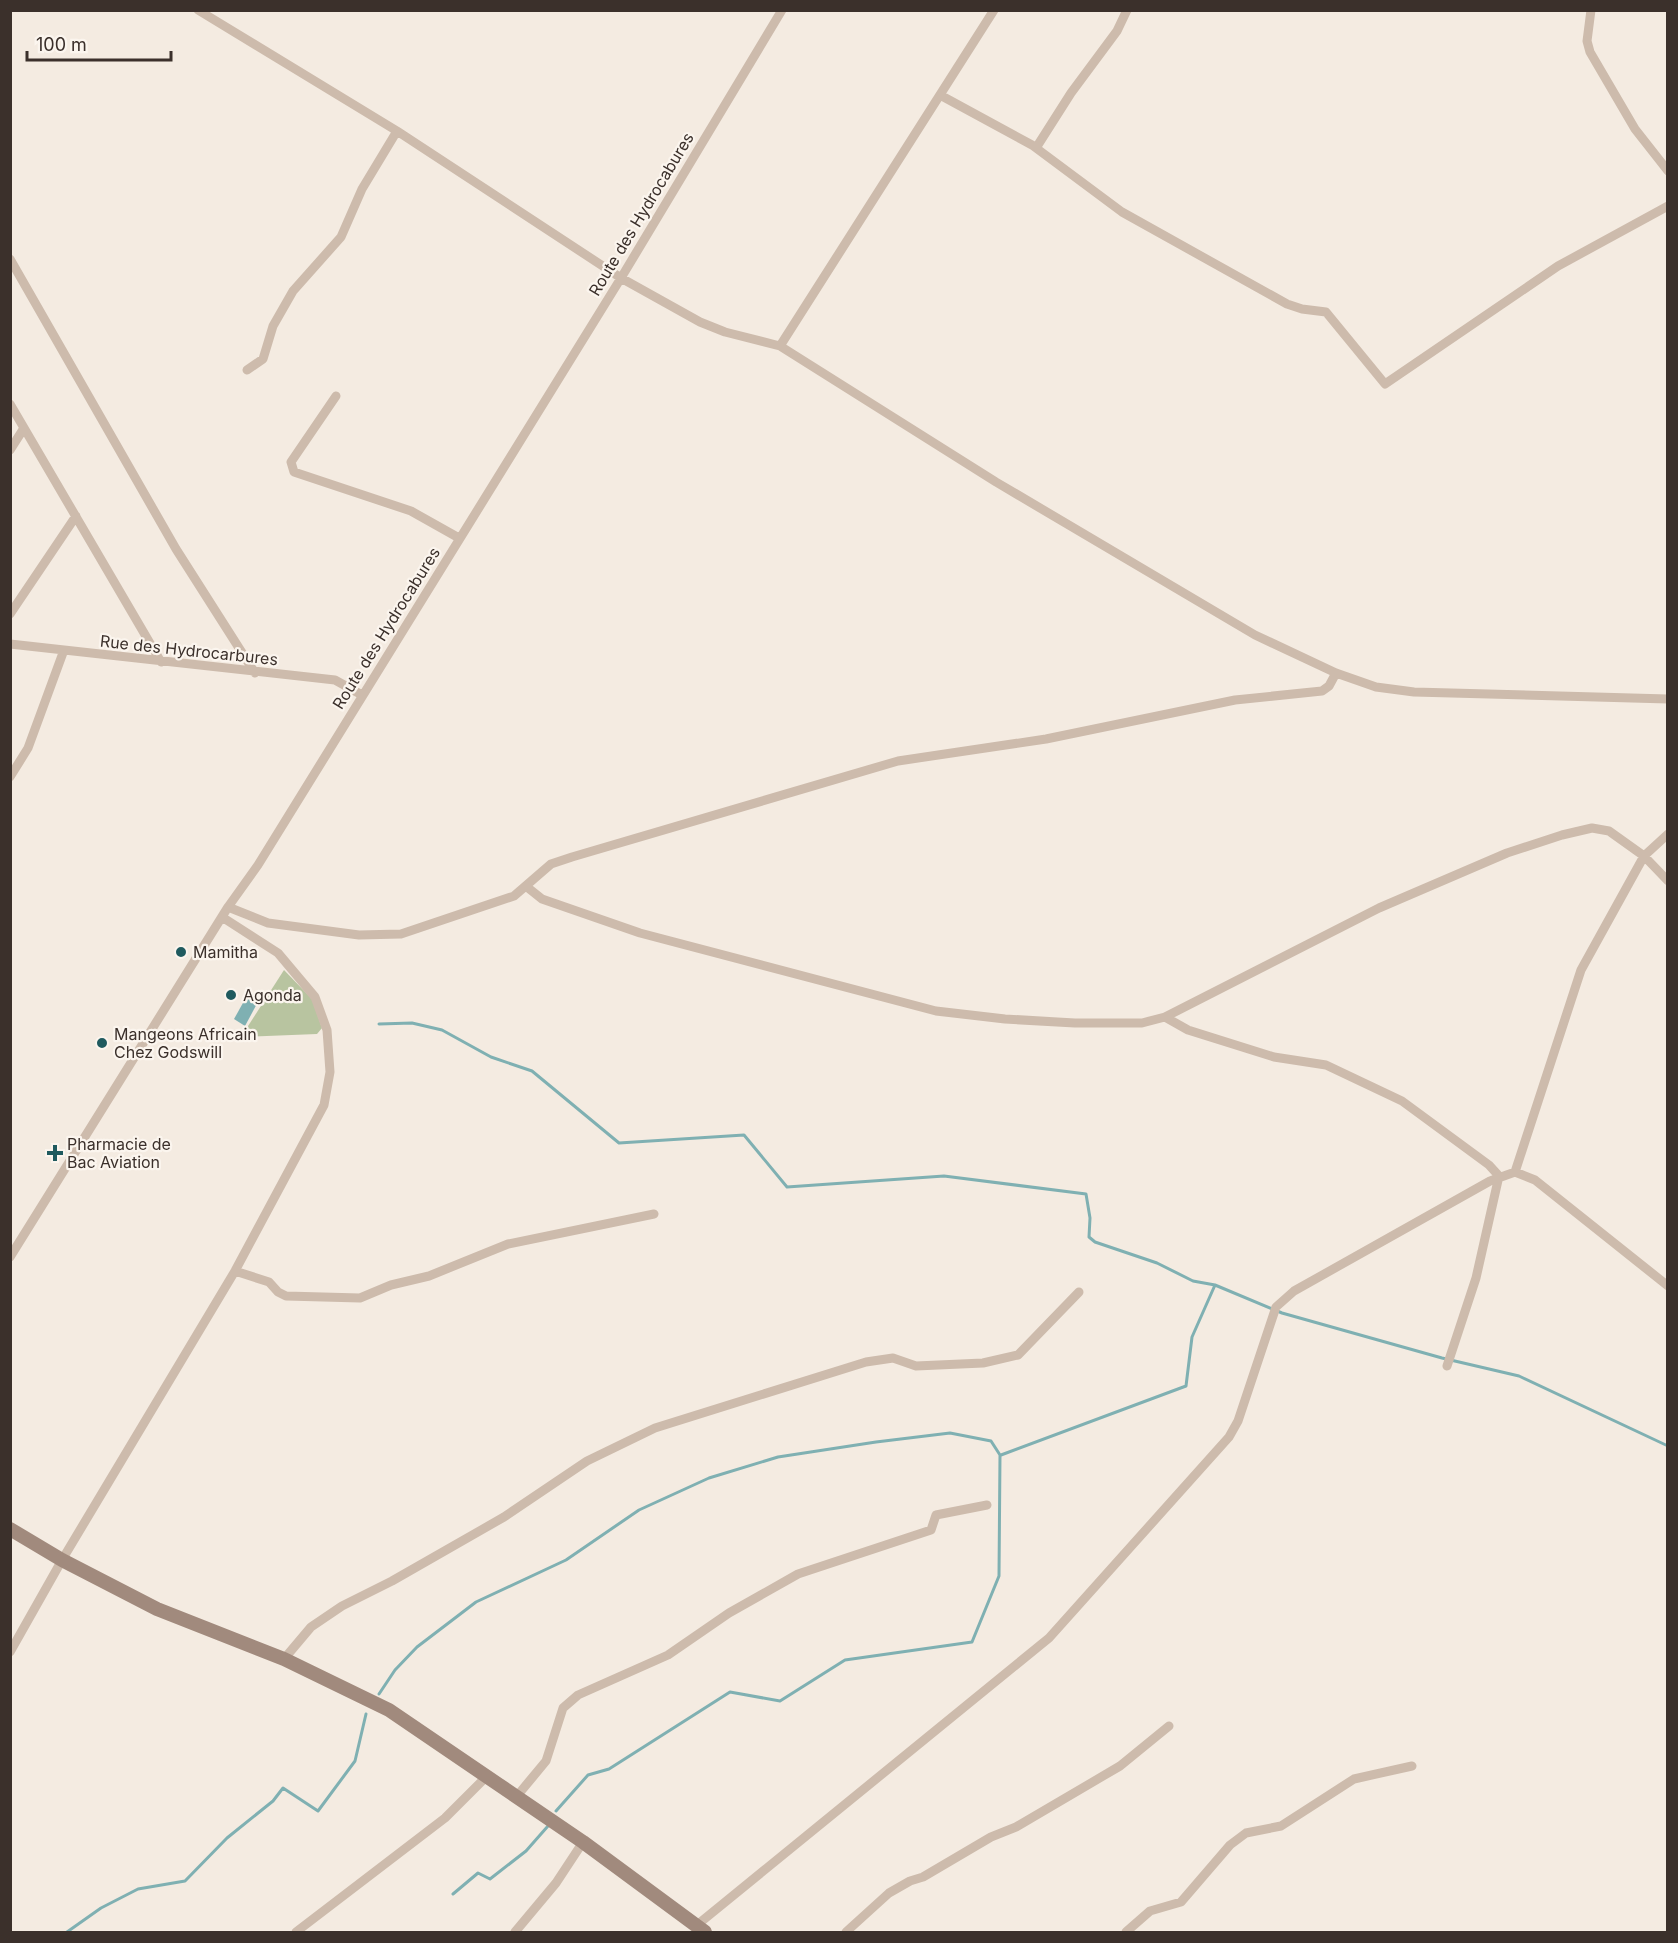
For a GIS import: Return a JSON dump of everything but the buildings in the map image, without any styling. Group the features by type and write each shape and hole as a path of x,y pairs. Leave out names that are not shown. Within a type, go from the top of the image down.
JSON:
{"street":[{"path":"198,10 397,131 621,278 700,322 725,332 780,346 996,482 1245,630 1336,673 1376,687 1414,692 1668,699"},
{"name":"Route des Hydrocabures","path":"10,1257 15,1240 228,907 258,865 621,278 782,10"},
{"path":"780,346 994,10"},
{"path":"1036,148 1071,93 1117,31 1127,10"},
{"path":"1591,10 1587,41 1590,52 1635,129 1668,171"},
{"path":"940,95 1036,148 1122,212 1266,293 1302,309 1326,312 1385,384 1558,266 1668,206"},
{"path":"247,370 263,359 273,326 293,291 341,237 362,189 397,131"},
{"path":"10,260 176,549 255,673"},
{"path":"336,396 291,462 294,472 411,511 459,538"},
{"path":"10,404 161,662"},
{"path":"10,450 24,428"},
{"path":"10,614 76,516"},
{"name":"Rue des Hydrocarbures","path":"10,644 255,673 335,680 362,695"},
{"path":"10,777 28,748 63,650"},
{"path":"228,907 268,923 378,936 412,930 514,896 551,864 898,761 1046,739 1235,700 1322,691 1329,686 1336,673"},
{"path":"527,887 542,899 640,933 936,1011 1005,1020 1143,1023 1165,1017 1380,908 1506,853 1592,828 1609,831 1644,856 1668,881"},
{"path":"1515,1172 1581,969 1644,856 1668,834"},
{"path":"10,1652 62,1560 235,1271 324,1105 330,1072 327,1029 315,997 278,953 222,917"},
{"path":"1165,1017 1188,1030 1274,1057 1326,1065 1402,1101 1490,1165 1500,1176"},
{"path":"10,1529 62,1560 157,1609 284,1659 389,1710 488,1775 701,1929 1049,1638 1229,1437 1238,1421 1276,1307 1294,1291 1500,1176 1515,1172 1535,1180 1668,1286"},
{"path":"1449,1361 1476,1278 1500,1176"},
{"path":"235,1271 269,1282 278,1292 286,1296 360,1298 391,1285 429,1276 508,1244 654,1214"},
{"path":"284,1659 311,1627 342,1606 392,1581 504,1517 587,1461 655,1428 866,1362 893,1358 916,1366 983,1363 1018,1355 1079,1292"},
{"path":"517,1796 546,1761 563,1708 578,1695 668,1655 729,1613 798,1574 931,1530 936,1515 987,1505"},
{"path":"846,1932 889,1893 923,1877 991,1837 1016,1827 1120,1766 1169,1726"},
{"path":"1126,1932 1150,1911 1181,1902 1230,1845 1246,1833 1281,1826 1353,1779 1412,1766"},
{"path":"296,1932 445,1818 488,1775"},
{"path":"515,1932 556,1883 583,1842"}],"green space":[{"path":"284,970 312,999 322,1028 317,1034 241,1037"}],"water":[{"path":"248,994 259,1000 245,1026 234,1019"}],"waterway":[{"path":"379,1024 412,1023 442,1030 491,1057 532,1071 619,1143 744,1135 787,1187 944,1176 1086,1194 1090,1218 1089,1237 1095,1242 1157,1263 1193,1281 1215,1285"},
{"path":"1001,1455 1186,1386 1192,1337 1215,1285 1282,1313 1442,1358 1519,1376 1668,1446"},
{"path":"379,1694 395,1670 417,1647 476,1602 566,1560 639,1510 709,1478 778,1457 876,1442 950,1433 991,1441 1000,1455 999,1576 972,1642 845,1660 780,1701 730,1692 609,1769 588,1775 556,1811"},
{"path":"67,1932 101,1908 138,1889 185,1881 227,1838 273,1801 283,1788 318,1811 355,1761 366,1714"},
{"path":"453,1894 478,1873 490,1879 526,1851 548,1826"}],"place":[{"name":"Mamitha","path":"181,952"},
{"name":"Agonda","path":"231,995"},
{"name":"Mangeons Africain Chez Godswill","path":"102,1043"},
{"name":"Pharmacie de Bac Aviation","path":"55,1153"}]}
